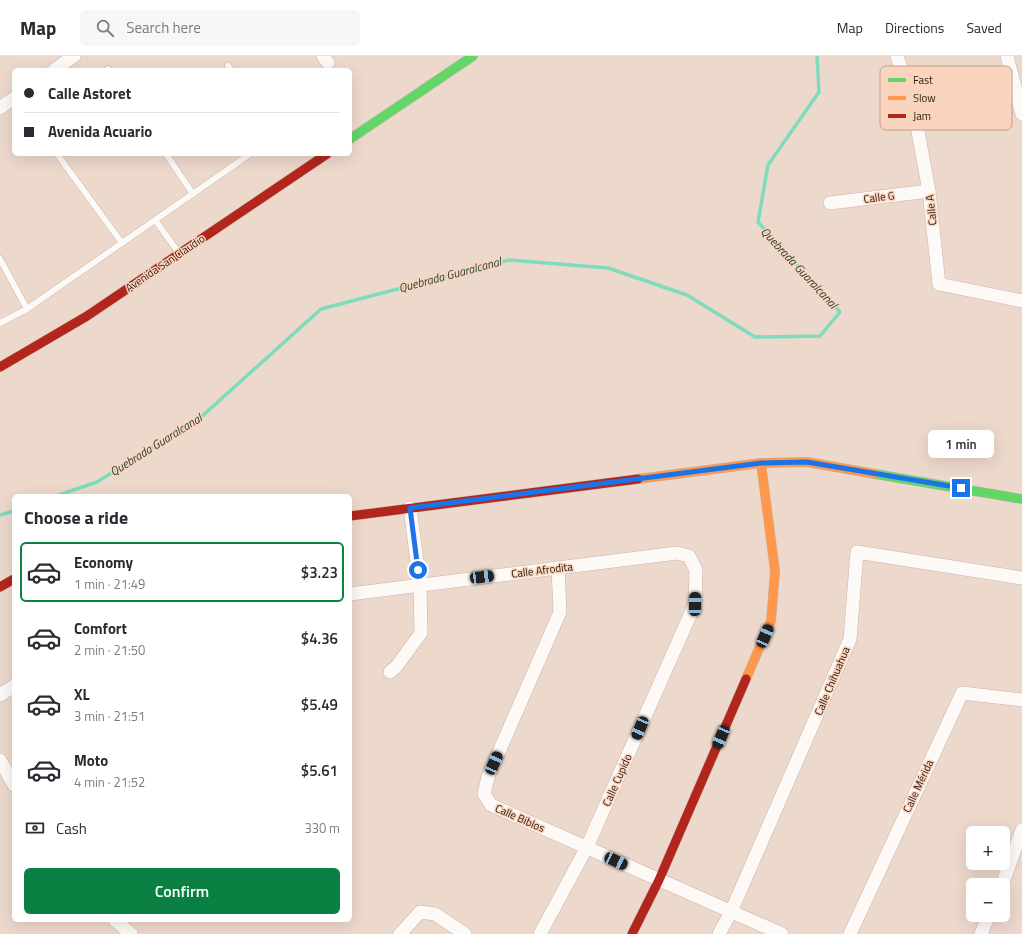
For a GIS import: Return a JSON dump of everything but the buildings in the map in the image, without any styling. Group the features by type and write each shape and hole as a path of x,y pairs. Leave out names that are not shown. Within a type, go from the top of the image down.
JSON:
{"street":[{"path":"57,68 74,56"},
{"path":"352,138 473,56"},
{"name":"Calle A","path":"897,56 900,66"},
{"path":"1007,56 1010,66"},
{"path":"1012,75 1022,114"},
{"path":"0,108 12,99"},
{"name":"Calle A","path":"918,130 929,191 939,284 1022,300"},
{"name":"Avenida San Claudio","path":"0,367 87,316 324,156"},
{"name":"Calle G","path":"830,203 929,191"},
{"path":"352,516 761,463 807,462 1022,499"},
{"path":"632,934 659,880 771,621 775,571 761,463"},
{"path":"390,672 396,667 421,633 420,585 410,508"},
{"name":"Calle Chihuahua","path":"731,912 850,639 857,552 1022,578"},
{"name":"Calle Cupido","path":"540,934 587,847 695,604 696,570 689,556 677,553 662,555"},
{"name":"Calle Afrodita","path":"352,594 662,555"},
{"name":"Calle Biblos","path":"558,568 560,612 488,777 484,794 492,805 782,934"},
{"path":"0,587 12,580"},
{"path":"0,695 12,687"},
{"name":"Calle Mérida","path":"850,934 962,693 1022,700"},
{"path":"0,760 12,781"},
{"path":"1005,878 1022,830"},
{"path":"400,934 420,912 435,914 465,934"},
{"path":"719,934 731,912"},
{"path":"117,922 131,934"},
{"path":"981,934 986,922"}],"lane":[{"path":"58,156 122,243"},
{"path":"167,156 193,194"},
{"path":"0,323 27,309 247,156"},
{"path":"155,220 180,254"},
{"path":"0,259 27,309"}],"waterway":[{"name":"Quebrada Guaralcanal","path":"62,494 97,482 200,418 321,309 509,260 608,268 687,295 755,337 820,336 840,312 758,222 768,165 819,92 817,56"},
{"name":"Quebrada Guaralcanal","path":"0,515 12,512"}],"traffic: fast":[{"path":"352,138 473,56"},
{"path":"875,474 1022,499"}],"traffic: slow":[{"path":"638,479 761,463 807,462 875,474"},
{"path":"746,679 771,621 775,571 761,463"}],"traffic: jam":[{"path":"0,367 87,316 324,156"},
{"path":"352,516 638,479"},
{"path":"0,587 12,580"},
{"path":"632,934 659,880 746,679"}],"route":[{"path":"418,570 410,508 761,463 807,462 961,488"}]}
